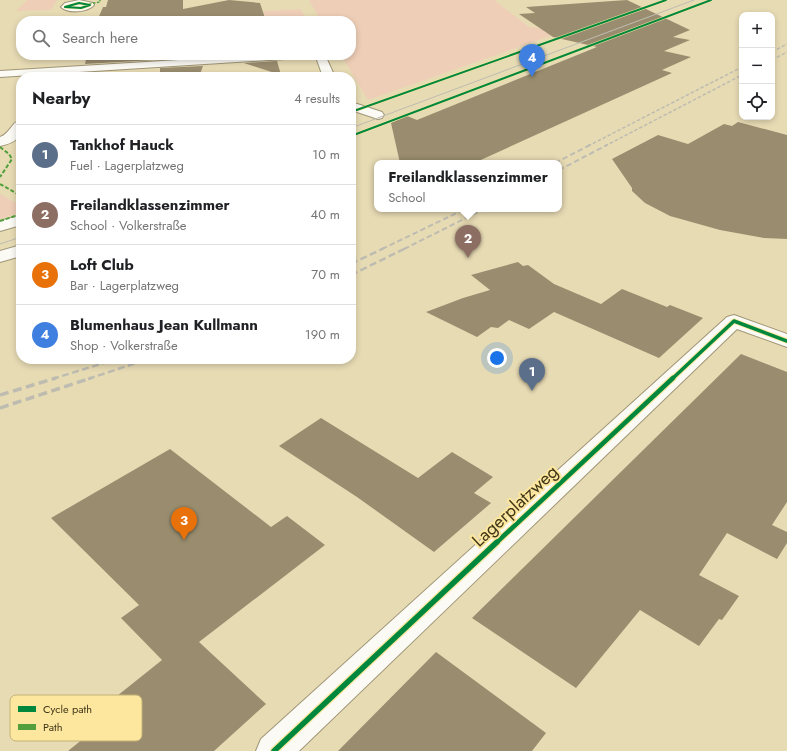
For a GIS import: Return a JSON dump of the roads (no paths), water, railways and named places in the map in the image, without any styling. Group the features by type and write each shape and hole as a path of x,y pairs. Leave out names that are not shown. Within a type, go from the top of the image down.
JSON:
{"street":[{"path":"22,72 220,60"},
{"path":"322,60 327,72"},
{"path":"0,74 16,73"},
{"path":"356,108 378,115"},
{"path":"0,142 11,138 16,131"},
{"path":"0,226 16,221"},
{"path":"0,257 16,252"},
{"name":"Lagerplatzweg","path":"274,751 734,321 787,341"}],"tram line":[{"path":"356,126 694,0"},
{"path":"0,244 16,239"}],"railway":[{"path":"775,50 787,44"},
{"path":"775,58 787,52"},
{"path":"588,146 739,69"},
{"path":"605,146 739,77"},
{"path":"561,160 590,145"},
{"path":"562,168 607,145"},
{"path":"382,249 459,212"},
{"path":"406,248 478,212"},
{"path":"356,262 384,248"},
{"path":"356,273 406,248"},
{"path":"52,379 101,364"},
{"path":"91,378 133,364"},
{"path":"0,395 56,378"},
{"path":"0,408 91,378"}],"place":[{"name":"Blumenhaus Jean Kullmann","path":"532,77"},
{"name":"Freilandklassenzimmer","path":"468,258"},
{"name":"Tankhof Hauck","path":"532,391"},
{"name":"Loft Club","path":"184,540"}]}
